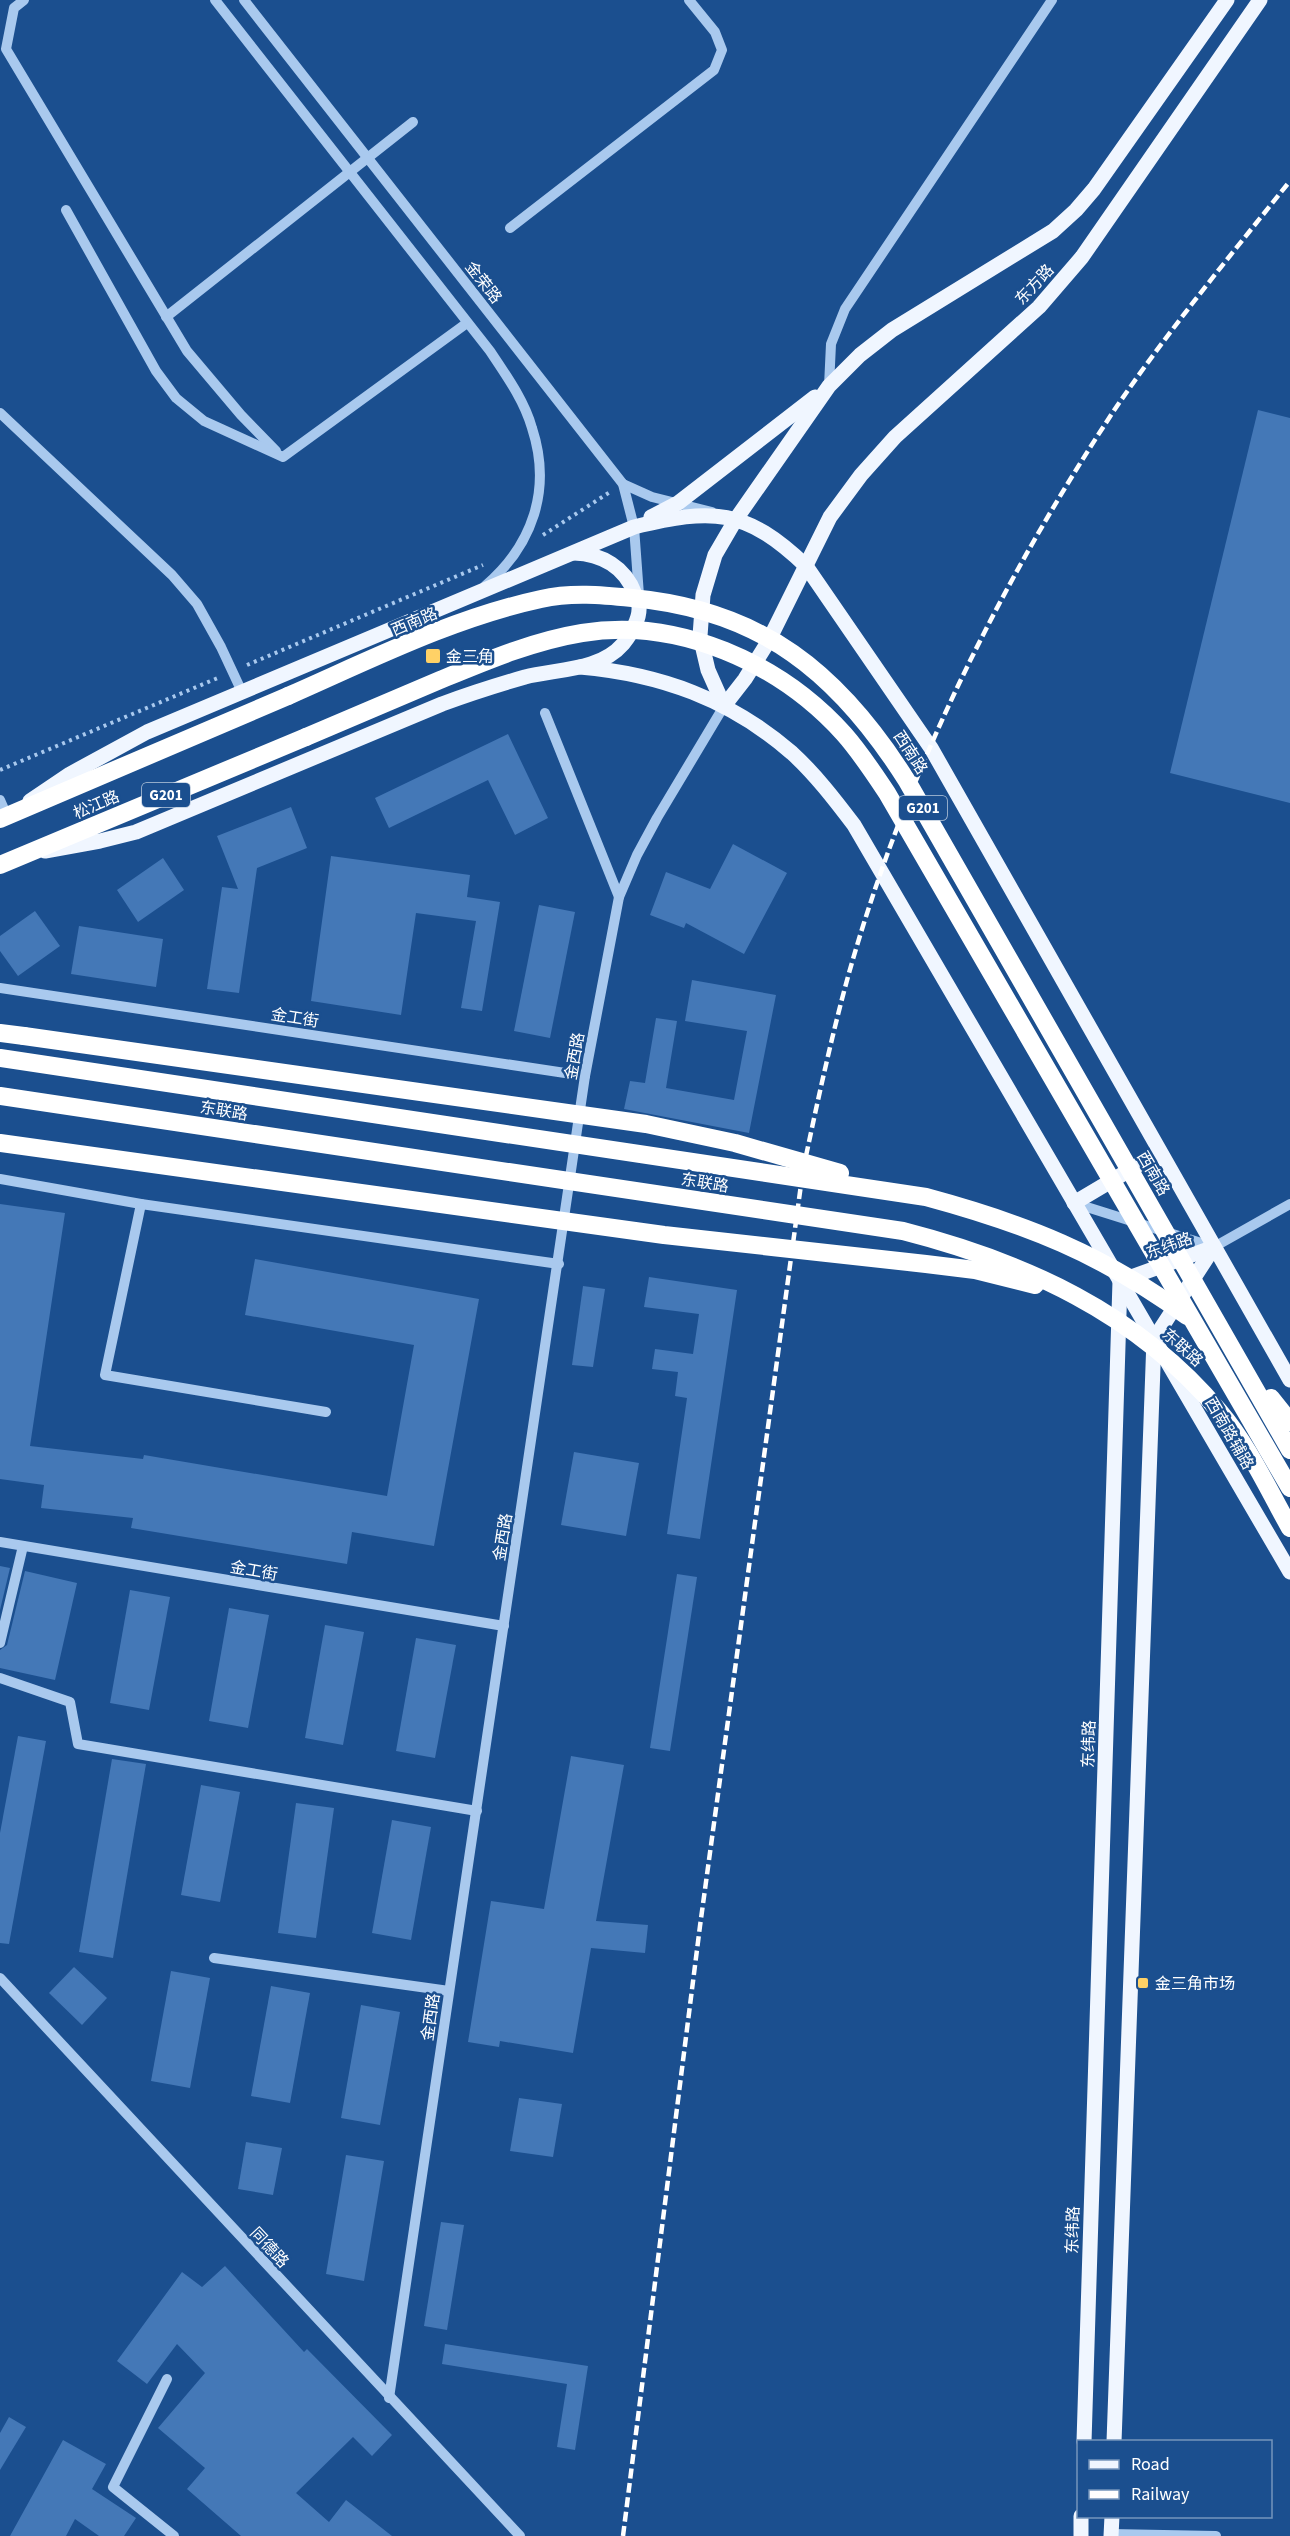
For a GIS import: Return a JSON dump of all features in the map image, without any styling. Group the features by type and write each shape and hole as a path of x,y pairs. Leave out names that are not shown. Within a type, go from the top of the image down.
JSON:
{"highway":[{"name":"西南路","path":"288,696 448,627 543,598 580,594 644,599 710,613 766,638 802,660 855,707 885,745 1290,1450"},
{"name":"松江路","path":"0,865 505,653 583,632 621,629 659,633 694,640 757,666 817,708 843,734 887,793 1290,1488"},
{"name":"松江路","path":"2,811 288,696"},
{"path":"0,1033 657,1126 735,1143 926,1197"},
{"name":"东联路","path":"0,1058 844,1183 926,1197 984,1213 1036,1231 1084,1252 1125,1274 1201,1327 1232,1354 1290,1422"},
{"name":"东联路","path":"0,1096 903,1231 951,1244 1038,1276 1080,1299 1160,1350 1220,1412 1246,1450 1290,1528"},
{"path":"0,1143 663,1235 975,1270 1080,1299"}],"main road":[{"name":"东方路","path":"1227,0 1094,189 1076,210 1053,231 892,330 860,355 829,386 736,519 715,555 703,596 700,636 708,670 724,706 745,679 768,642 830,517 861,476 895,437 1039,307 1082,257 1260,0"},
{"path":"2,811 147,732 633,527 678,502 829,386"},
{"name":"西南路","path":"633,527 672,518 707,515 736,519 758,527 806,566 871,657 931,748 1214,1247"},
{"path":"572,553 590,554 604,559 620,570 632,587 639,607 633,628 621,646 603,658 580,668"},
{"path":"26,854 136,832 442,704 534,675 580,668 614,670 687,688 724,706 760,728 793,754 825,787 854,825 1120,1281"},
{"path":"1074,1203 1160,1152"},
{"path":"1214,1247 1290,1380"},
{"name":"东纬路","path":"1083,2440 1120,1281 1214,1247"},
{"name":"东纬路","path":"1154,1339 1214,1247"},
{"name":"西南路辅路","path":"1120,1281 1290,1572"},
{"path":"1114,2440 1154,1339"},
{"path":"1081,2518 1081,2536"},
{"path":"1111,2535 1112,2518"}],"street":[{"path":"24,0 14,8 6,49 187,351 241,415 283,457"},
{"path":"215,0 467,323 514,387 532,427 540,461 540,491 533,520 519,549 501,572 475,593"},
{"name":"金荣路","path":"244,0 623,484 633,527 639,607"},
{"path":"510,228 714,70 722,50 716,32 689,0"},
{"path":"829,386 831,344 845,309 1052,0"},
{"path":"166,317 413,122"},
{"path":"66,210 156,371 176,398 204,421 283,457"},
{"path":"283,457 467,323"},
{"path":"0,413 172,575 197,604 242,692"},
{"path":"623,484 652,497 736,519"},
{"name":"金西路","path":"389,2398 559,1264 585,1076 619,897 637,855 657,818 724,706"},
{"path":"545,713 619,897"},
{"name":"金工街","path":"0,988 585,1076"},
{"path":"0,1179 141,1204 559,1264"},
{"path":"1074,1203 1214,1247 1290,1204"},
{"path":"141,1204 105,1375 326,1412"},
{"name":"金工街","path":"0,1542 504,1626"},
{"path":"0,1643 22,1546"},
{"path":"0,1678 70,1702 78,1744 477,1811"},
{"path":"214,1958 449,1991"},
{"name":"同德路","path":"0,1978 520,2536"},
{"path":"168,2379 114,2487 174,2536"},
{"path":"1111,2535 1216,2536"}],"path":[{"path":"519,549 623,484"},
{"path":"0,770 486,564"}],"building":[{"path":"1258,410 1290,418 1290,803 1170,773"},
{"path":"508,734 548,818 515,835 488,780 389,828 375,798"},
{"path":"291,807 307,848 257,868 239,993 207,989 222,887 238,889 217,836"},
{"path":"733,844 787,873 744,954 686,923 684,928 650,915 666,872 710,889"},
{"path":"331,856 470,875 467,897 500,902 482,1011 461,1008 476,921 416,913 401,1015 311,1001"},
{"path":"163,858 184,890 138,922 117,890"},
{"path":"539,905 575,912 550,1038 514,1031"},
{"path":"35,911 60,946 18,976 0,951 0,936"},
{"path":"79,926 163,939 156,987 71,974"},
{"path":"692,980 776,995 749,1133 624,1109 630,1081 645,1083 656,1018 677,1021 666,1088 734,1100 747,1031 685,1021"},
{"path":"0,1204 65,1213 30,1446 143,1459 144,1455 387,1496 414,1345 245,1315 255,1259 479,1299 434,1546 352,1532 347,1564 131,1528 133,1518 41,1508 44,1485 0,1479"},
{"path":"649,1277 737,1290 700,1539 667,1534 687,1398 675,1396 678,1372 652,1369 655,1349 693,1354 699,1314 644,1307"},
{"path":"583,1286 605,1289 593,1367 572,1365"},
{"path":"574,1452 639,1463 626,1536 561,1525"},
{"path":"0,1566 10,1568 0,1610"},
{"path":"25,1571 77,1583 55,1680 0,1668 0,1650 7,1645"},
{"path":"677,1574 697,1577 670,1751 650,1748"},
{"path":"130,1590 170,1597 149,1710 110,1703"},
{"path":"229,1608 269,1615 248,1728 209,1721"},
{"path":"325,1625 364,1632 343,1745 305,1738"},
{"path":"416,1638 456,1645 435,1758 396,1751"},
{"path":"18,1736 46,1741 9,1944 0,1943 0,1833"},
{"path":"571,1756 624,1765 596,1921 648,1925 645,1953 591,1948 573,2053 500,2041 499,2047 468,2042 491,1901 544,1909"},
{"path":"112,1759 146,1764 113,1958 79,1952"},
{"path":"201,1785 240,1792 220,1902 181,1895"},
{"path":"296,1803 334,1808 316,1938 278,1933"},
{"path":"392,1820 431,1827 411,1940 372,1933"},
{"path":"74,1967 107,1998 82,2025 49,1993"},
{"path":"171,1971 210,1978 190,2088 151,2081"},
{"path":"271,1986 310,1993 290,2103 251,2096"},
{"path":"361,2005 400,2012 380,2125 341,2118"},
{"path":"519,2098 562,2104 553,2157 510,2151"},
{"path":"246,2142 282,2148 273,2195 238,2189"},
{"path":"346,2155 384,2161 364,2281 326,2274"},
{"path":"441,2222 464,2225 447,2330 424,2326"},
{"path":"225,2266 304,2352 307,2349 392,2435 372,2456 353,2437 296,2493 329,2522 346,2500 392,2536 241,2536 187,2489 205,2468 158,2428 205,2373 177,2344 147,2384 117,2361 182,2272 202,2287"},
{"path":"445,2344 588,2366 575,2450 557,2447 567,2384 442,2364"},
{"path":"9,2417 26,2427 0,2470 0,2433"},
{"path":"63,2440 106,2464 92,2489 136,2518 124,2536 99,2536 75,2519 66,2536 10,2536"}],"railway":[{"path":"623,2536 700,1926 803,1170 830,1046 849,973 872,899 927,753 960,682 1032,544 1072,477 1134,382 1199,295 1290,181"}],"place":[{"name":"金三角","path":"433,656"},
{"name":"金三角市场","path":"1143,1983"}]}
